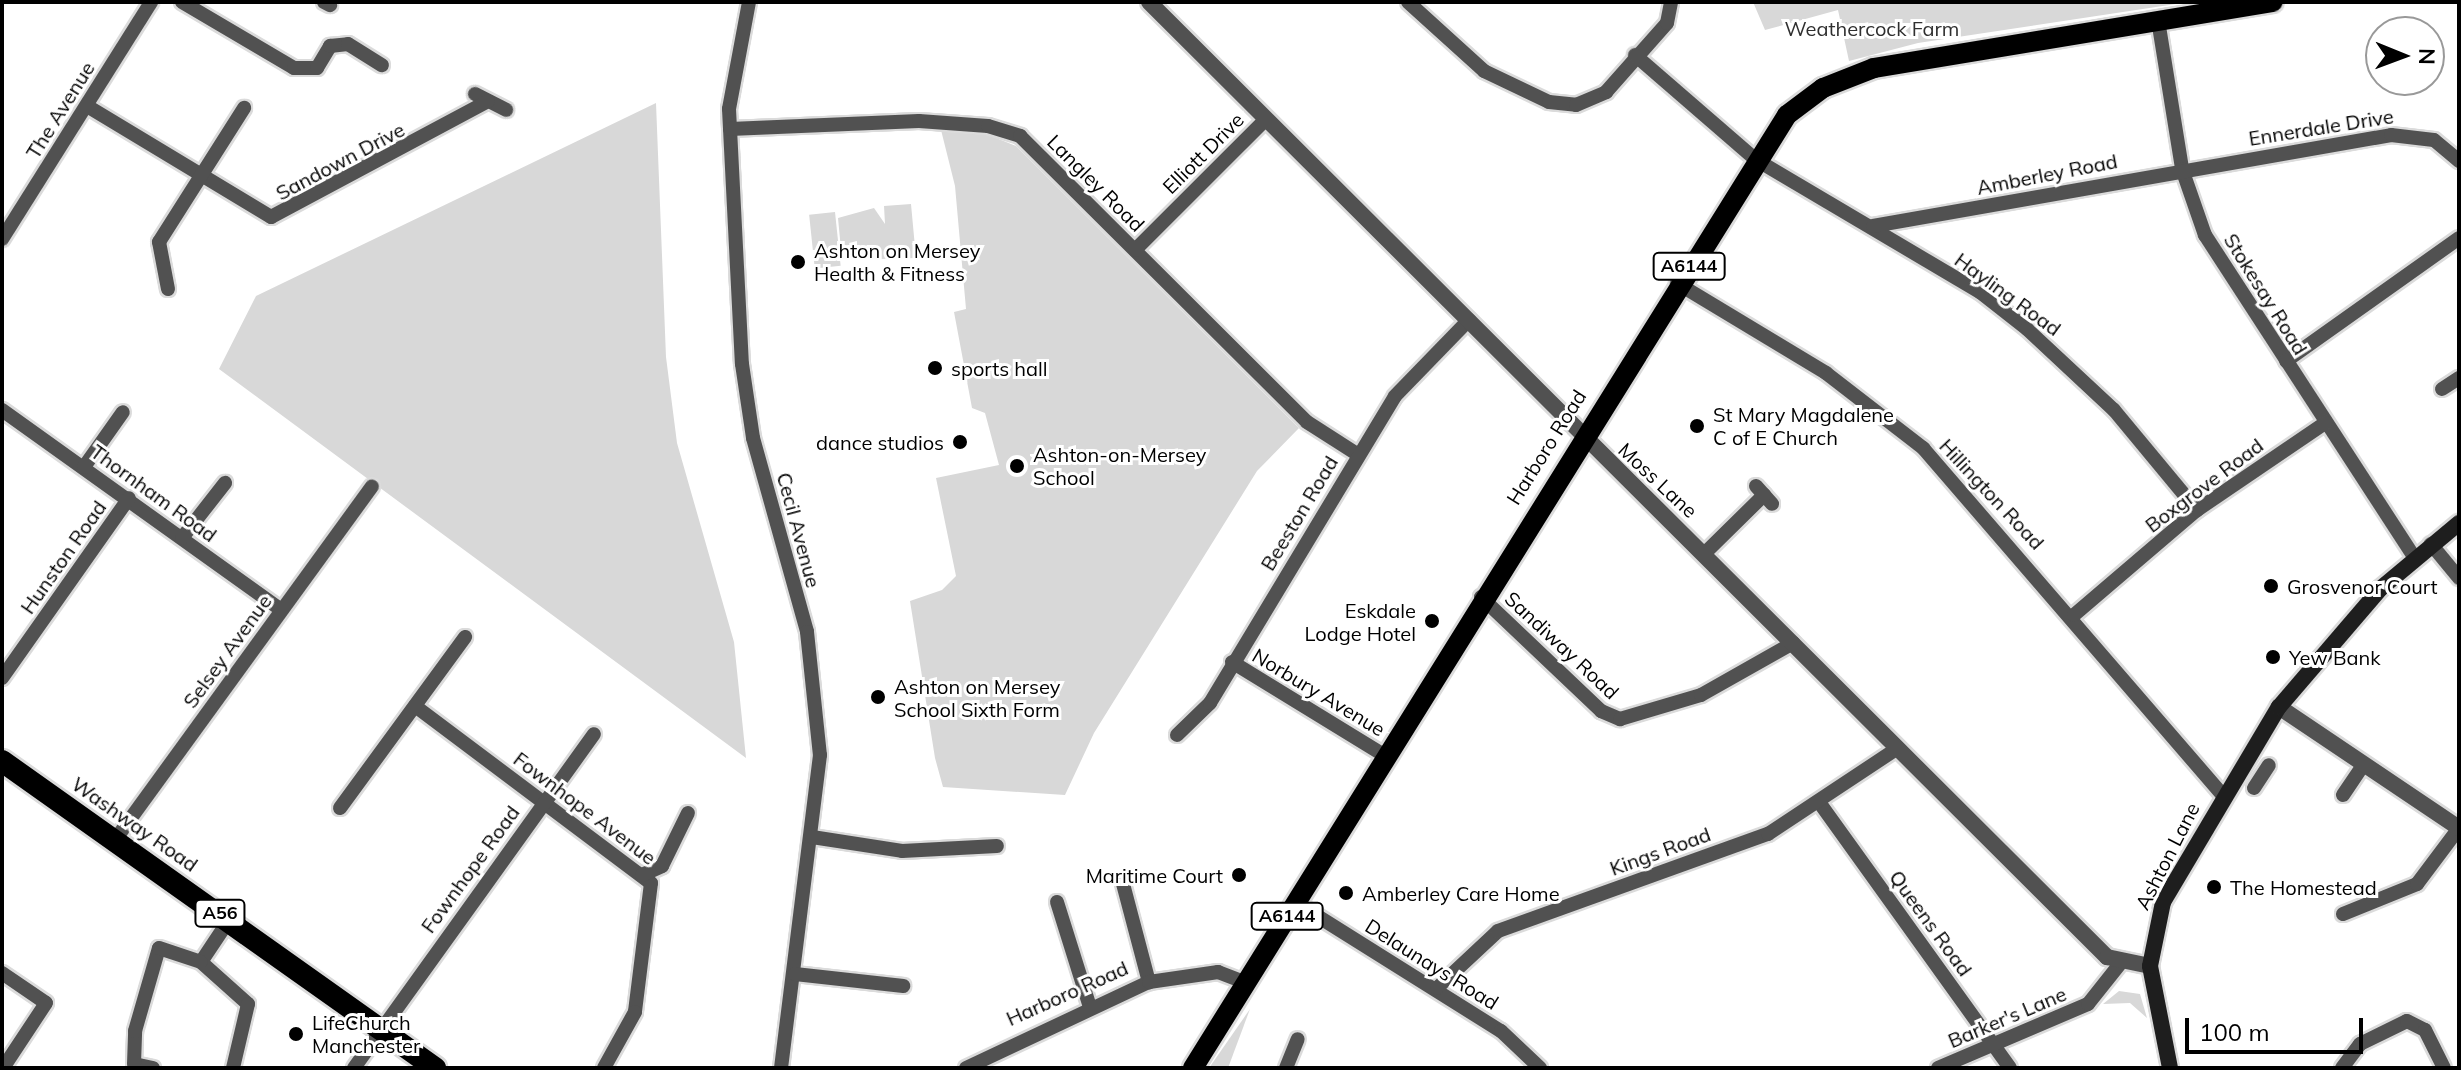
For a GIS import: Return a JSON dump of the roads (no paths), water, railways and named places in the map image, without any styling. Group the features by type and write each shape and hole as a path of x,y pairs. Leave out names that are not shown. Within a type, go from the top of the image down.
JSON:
{"highway":[{"name":"Washway Road","path":"2,761 435,1068"}],"main road":[{"name":"Harboro Road","path":"1246,983 1481,597 1755,159 1800,103 1850,75 2273,2"},
{"name":"Ashton Lane","path":"2170,1068 2150,966 2163,902 2222,794 2279,707 2415,558 2459,523"},
{"name":"A6144","path":"1193,1068 1246,983"}],"street":[{"name":"The Avenue","path":"4,231 151,2"},
{"path":"182,2 294,68 317,68 330,46 348,44 382,65"},
{"name":"Cecil Avenue","path":"749,2 730,129 753,438 814,670 820,755 781,1068"},
{"name":"Moss Lane","path":"1149,2 1469,320 1581,437 1705,553 2119,965"},
{"path":"1408,2 1484,71 1549,102 1596,99 1667,23 1671,2"},
{"name":"Stokesay Road","path":"2158,20 2182,169 2205,235 2415,558"},
{"name":"Hayling Road","path":"1635,55 1755,159 1980,292 2075,370 2197,510"},
{"name":"Sandown Drive","path":"87,106 263,215 282,215 481,98 506,110"},
{"path":"168,289 159,242 244,108"},
{"name":"Elliott Drive","path":"1135,250 1266,119"},
{"name":"Langley Road","path":"730,129 898,121 1004,129 1035,150 1307,422 1357,454"},
{"name":"Ennerdale Drive","path":"2182,169 2402,134 2434,140 2459,161"},
{"name":"Amberley Road","path":"1873,226 2182,169"},
{"path":"1911,250 1920,218"},
{"path":"2286,361 2459,238"},
{"name":"Hillington Road","path":"1677,283 1877,409 1967,491 2222,794"},
{"name":"Beeston Road","path":"1177,735 1202,715 1357,454 1395,396 1469,320"},
{"path":"2442,389 2459,378"},
{"name":"Thornham Road","path":"2,410 129,498 281,610"},
{"path":"84,467 123,412"},
{"name":"Boxgrove Road","path":"2074,615 2197,510 2325,423"},
{"path":"182,538 225,483"},
{"name":"Selsey Avenue","path":"115,840 372,486"},
{"path":"1705,553 1764,495"},
{"name":"Hunston Road","path":"2,678 129,498"},
{"path":"2431,544 2459,578"},
{"name":"Sandiway Road","path":"1481,597 1601,711 1620,719 1701,695 1793,643"},
{"path":"340,808 465,637"},
{"name":"Norbury Avenue","path":"1232,662 1384,755"},
{"name":"Fownhope Avenue","path":"415,706 642,875 653,891 640,989 627,1034 604,1068"},
{"path":"2279,707 2459,828 2417,884 2343,914"},
{"name":"Fownhope Road","path":"354,1068 379,1028 594,734"},
{"name":"Kings Road","path":"1437,988 1498,931 1768,834 1898,748"},
{"path":"2242,764 2262,776"},
{"path":"2343,795 2364,764"},
{"name":"Queens Road","path":"1819,802 1996,1044 2010,1068"},
{"path":"642,875 662,866 688,813"},
{"path":"812,837 902,851 994,852"},
{"path":"1122,880 1149,982"},
{"path":"1057,902 1090,1007"},
{"name":"Delaunays Road","path":"1295,902 1437,988 1540,1068"},
{"path":"201,962 229,920"},
{"path":"153,1068 134,1064 135,1021 159,948 201,962 248,1004 233,1068"},
{"path":"2119,965 2150,966"},
{"name":"Barker's Lane","path":"1938,1068 2088,1004 2119,965"},
{"name":"Harboro Road","path":"966,1068 986,1063 1090,1007 1149,982 1218,972 1246,983"},
{"path":"2,973 46,1003 3,1068"},
{"path":"795,974 903,986"},
{"path":"2342,1068 2360,1044 2407,1021 2425,1030 2444,1068"},
{"path":"1286,1068 1298,1039"}],"place":[{"name":"Ashton on Mersey Health & Fitness","path":"798,262"},
{"name":"sports hall","path":"935,368"},
{"name":"St Mary Magdalene C of E Church","path":"1697,426"},
{"name":"dance studios","path":"960,442"},
{"name":"Ashton-on-Mersey School","path":"1017,466"},
{"name":"Grosvenor Court","path":"2271,586"},
{"name":"Eskdale Lodge Hotel","path":"1432,621"},
{"name":"Yew Bank","path":"2273,657"},
{"name":"Ashton on Mersey School Sixth Form","path":"878,697"},
{"name":"Maritime Court","path":"1239,875"},
{"name":"The Homestead","path":"2214,887"},
{"name":"Amberley Care Home","path":"1346,893"},
{"name":"LifeChurch Manchester","path":"296,1034"}],"park label":[{"name":"Weathercock Farm","path":"1872,28"}]}
